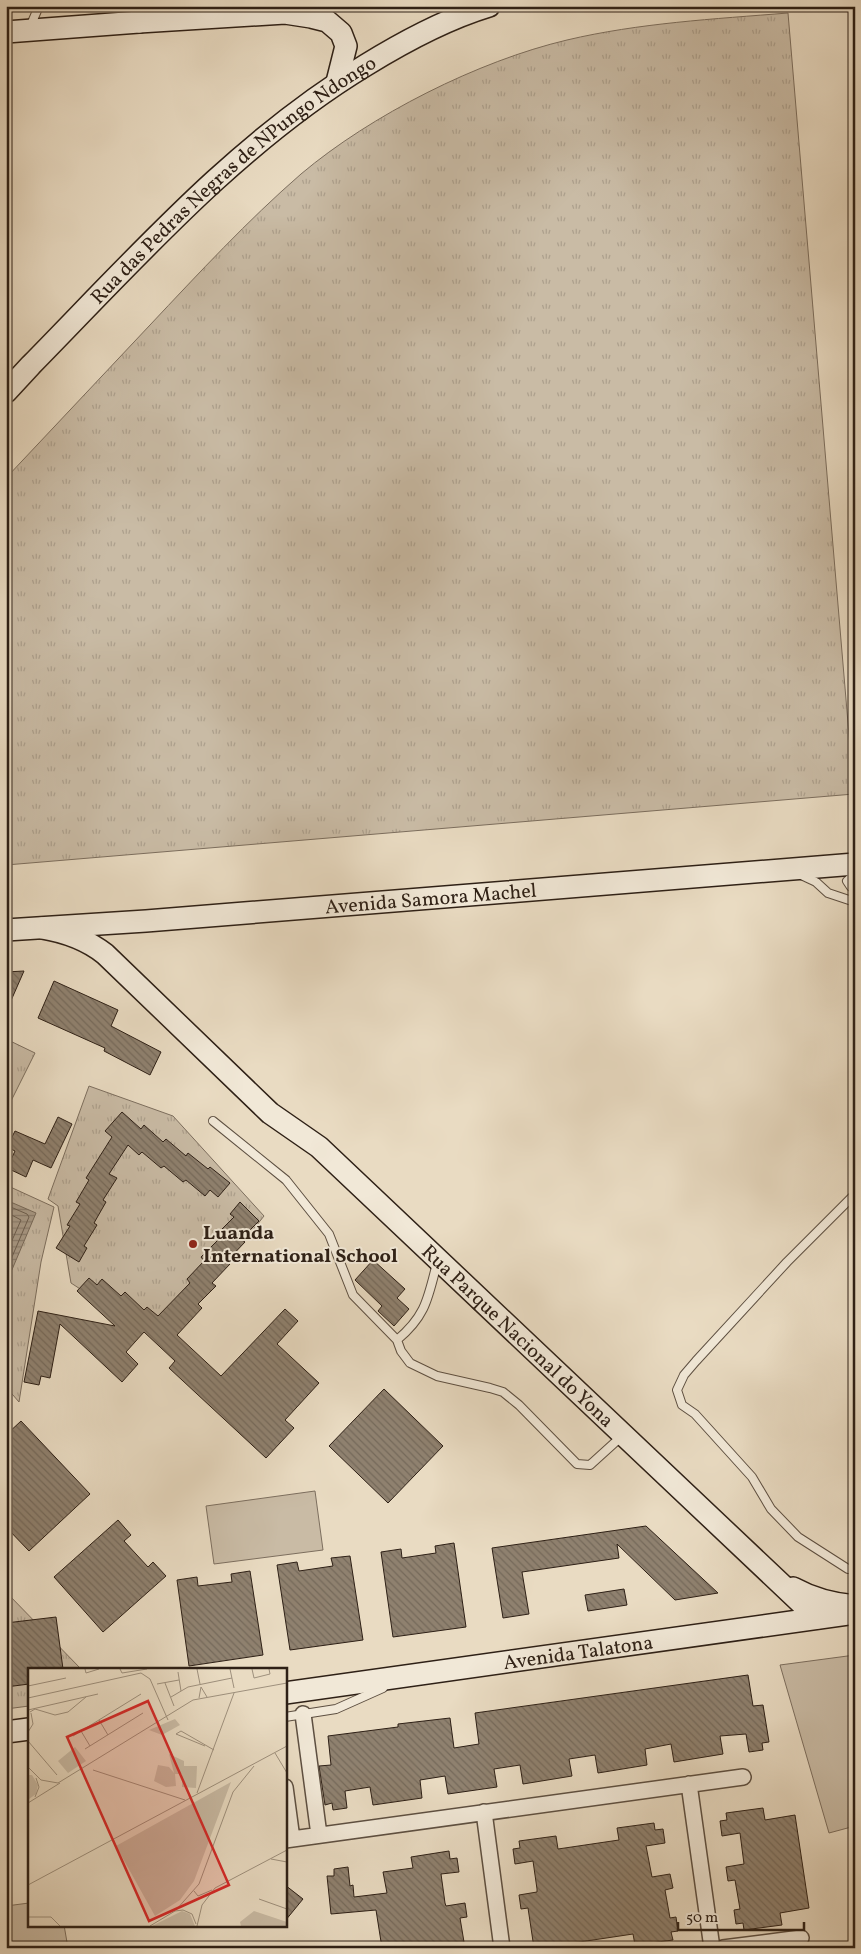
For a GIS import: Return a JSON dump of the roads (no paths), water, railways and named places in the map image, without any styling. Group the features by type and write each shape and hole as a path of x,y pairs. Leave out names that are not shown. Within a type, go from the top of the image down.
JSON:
{"main road":[{"path":"139,22 180,6"},
{"name":"Rua das Pedras Negras de NPungo Ndongo","path":"6,392 204,189 270,132 337,82 388,51 437,26 489,6"},
{"path":"6,32 285,13 311,17 327,22 341,33 346,46 337,82"},
{"name":"Avenida Samora Machel","path":"6,930 146,921 855,864"},
{"name":"Rua Parque Nacional do Yona","path":"121,971 114,959 113,942 127,930 146,921"},
{"name":"Rua Parque Nacional do Yona","path":"42,928 62,931 83,939 105,954 270,1113 319,1147 758,1564"},
{"path":"758,1564 789,1586 818,1600 855,1606"},
{"path":"758,1564 817,1618"},
{"path":"753,1628 771,1616 779,1606 782,1597 776,1586 758,1564"},
{"name":"Avenida Talatona","path":"286,1694 855,1613"},
{"path":"6,1732 28,1729"}],"street":[{"path":"303,1714 319,1835"},
{"path":"286,1800 289,1839 743,1777"},
{"path":"689,1784 712,1948"},
{"path":"484,1812 502,1948"},
{"path":"723,1948 801,1938"}],"lane":[{"path":"28,31 39,6"},
{"path":"788,868 816,882 828,893 855,902"},
{"path":"855,874 848,880 851,887 855,888"},
{"path":"213,1121 286,1180 329,1234 353,1295 397,1340 401,1351 410,1363 424,1372 503,1392 519,1405 577,1464 590,1465 624,1435"},
{"path":"855,1194 787,1262 696,1361 684,1375 677,1390 682,1405 695,1414 752,1477 771,1509 798,1537 842,1565 855,1569"},
{"path":"397,1340 422,1314 427,1304 438,1259"},
{"path":"286,1716 336,1709 405,1677"}],"water":[{"path":"6,1200 36,1213 11,1272 6,1270"}],"place":[{"name":"Luanda International School","path":"193,1244"}]}
